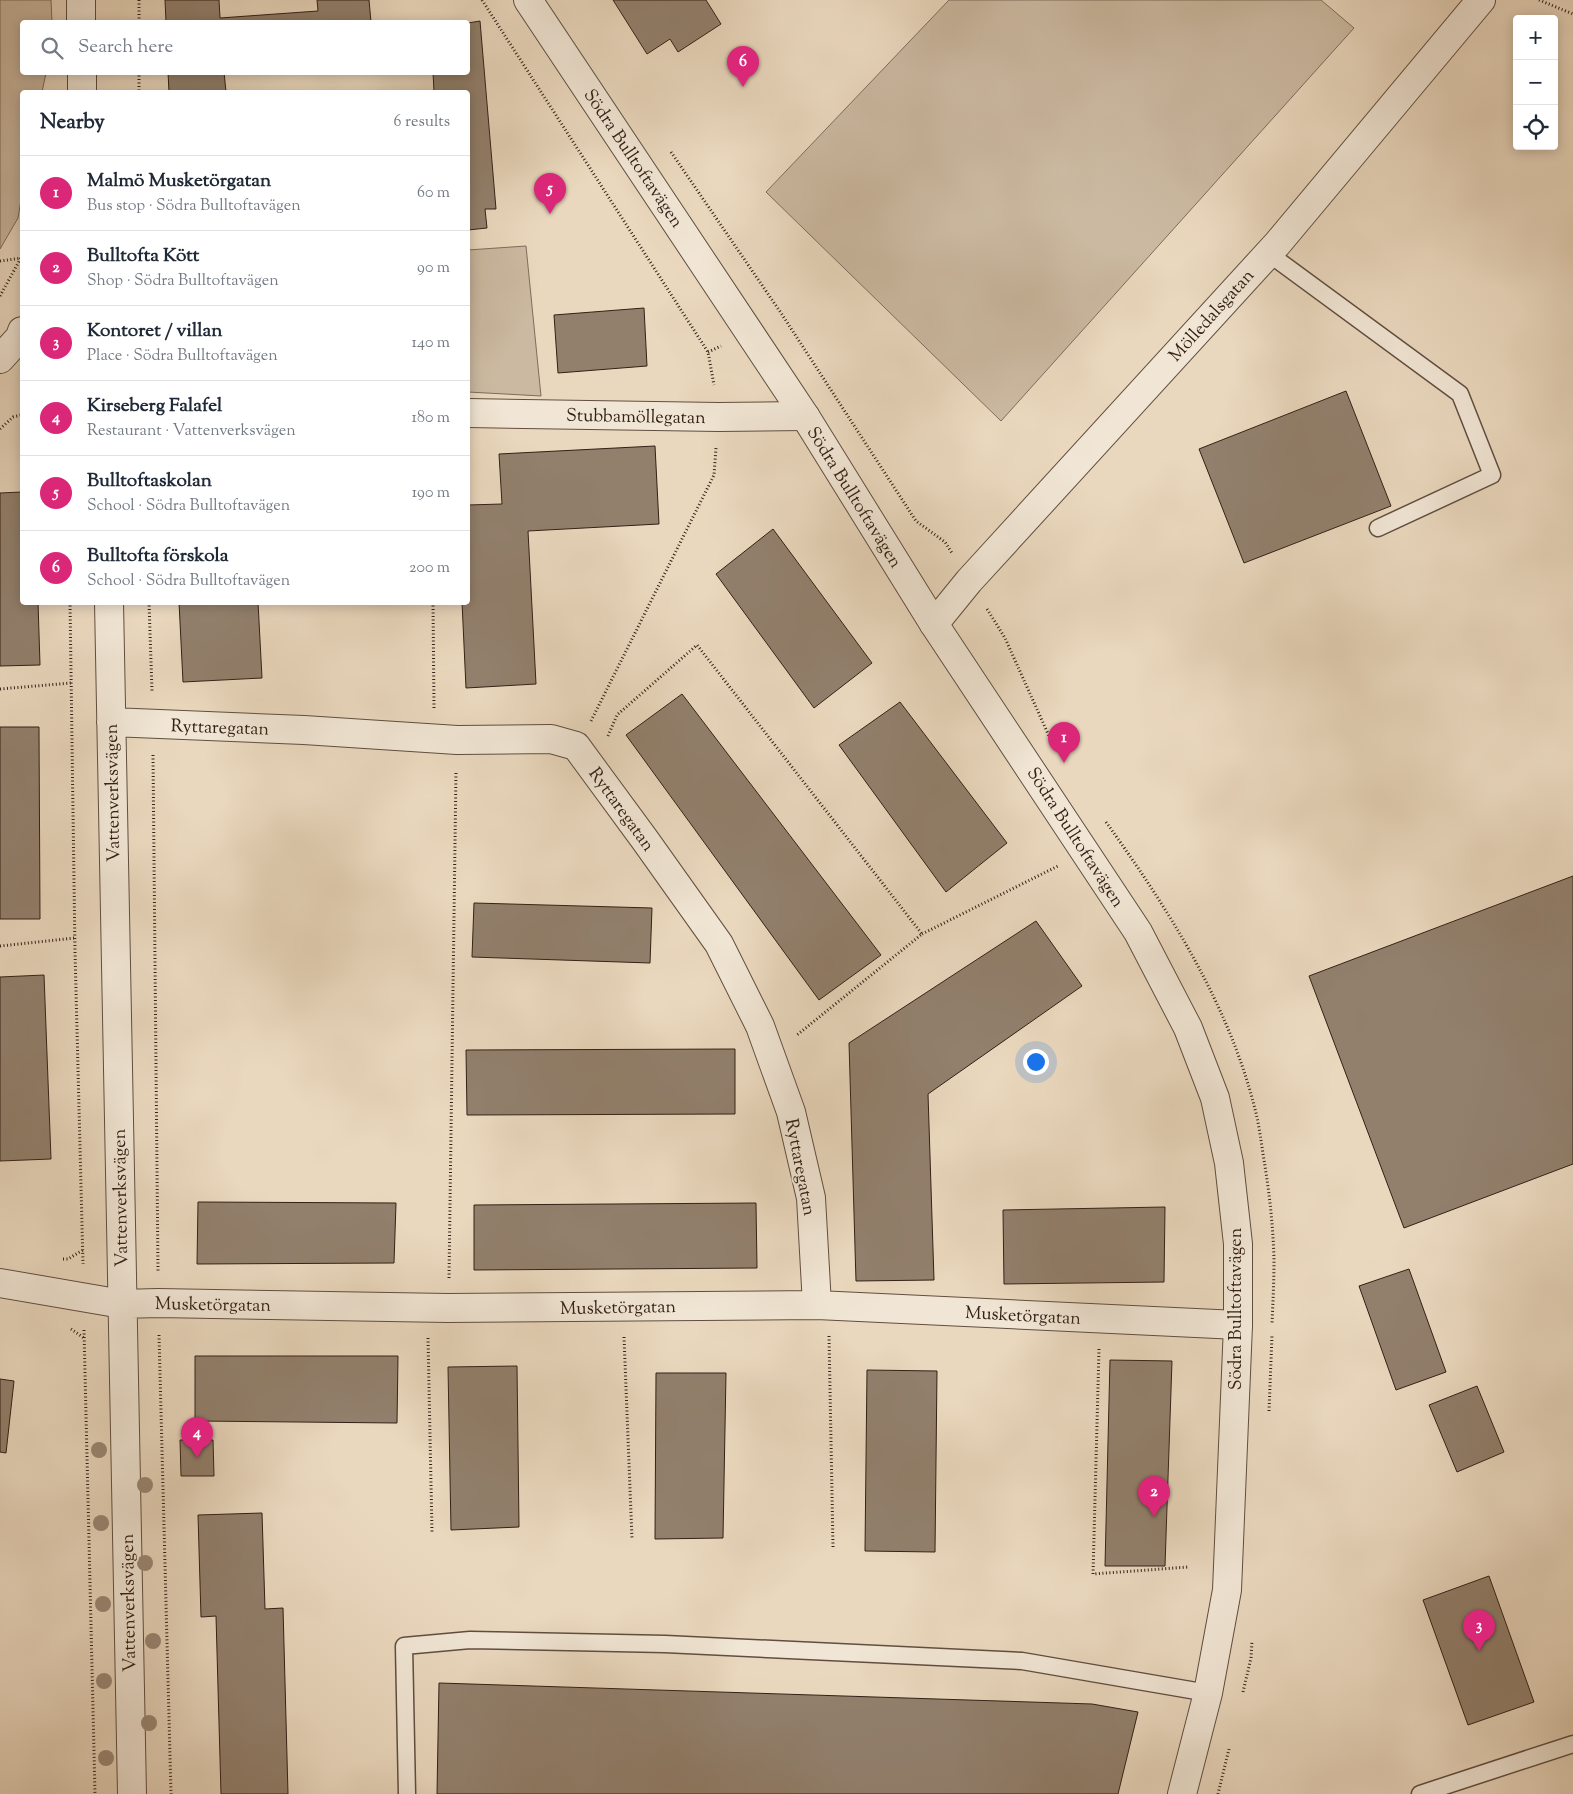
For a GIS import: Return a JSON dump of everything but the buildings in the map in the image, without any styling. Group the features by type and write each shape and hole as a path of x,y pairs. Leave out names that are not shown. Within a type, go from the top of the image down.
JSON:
{"street":[{"path":"81,0 81,20"},
{"name":"Södra Bulltoftavägen","path":"528,0 805,416 934,624 1138,932 1188,1028 1215,1098 1229,1163 1238,1244 1238,1325 1227,1590 1208,1693 1182,1794"},
{"name":"Mölledalsgatan","path":"934,624 969,581 1268,253 1481,0"},
{"path":"82,75 82,90"},
{"path":"0,358 20,338"},
{"name":"Stubbamöllegatan","path":"470,413 719,417 805,416"},
{"name":"Vattenverksvägen","path":"109,605 132,1794"},
{"name":"Ryttaregatan","path":"111,722 304,730 445,739 551,739 576,746 646,840 719,944 760,1026 791,1112 811,1198 823,1305"},
{"name":"Musketörgatan","path":"0,1283 122,1304 158,1302 438,1308 823,1305 1238,1325"}],"lane":[{"path":"1268,253 1460,394 1492,475 1378,528"},
{"path":"407,1794 404,1646 470,1640 655,1644 1022,1661 1208,1693"},
{"path":"1420,1794 1573,1744"}],"path":[{"path":"139,0 139,20"},
{"path":"482,0 708,352 719,417 714,475 589,725 576,746"},
{"path":"1539,0 1573,14"},
{"path":"139,75 139,90"},
{"path":"665,144 782,313 916,521 945,542 1005,638 1050,738"},
{"path":"0,261 20,257"},
{"path":"0,296 20,261"},
{"path":"0,429 13,417 20,416"},
{"path":"70,605 82,1250"},
{"path":"149,605 158,1302 171,1794"},
{"path":"432,1532 438,1308 445,739 433,605"},
{"path":"595,772 617,715 697,646 922,934"},
{"path":"0,689 71,683"},
{"path":"1105,820 1145,876 1185,943 1213,998 1243,1066 1257,1114 1270,1195 1274,1259 1268,1415"},
{"path":"771,1056 922,934 1085,852"},
{"path":"0,946 75,938"},
{"path":"823,1305 834,1547"},
{"path":"623,1307 632,1539"},
{"path":"1100,1319 1093,1574 1188,1567"},
{"path":"84,1338 95,1794"},
{"path":"1242,1697 1251,1658 1252,1639"},
{"path":"1218,1794 1230,1746"}],"shaded area":[{"path":"0,0 51,0 52,20 20,20 20,75 46,75 42,90 20,90 20,206 18,218 0,249"},
{"path":"949,0 1321,0 1354,28 1001,421 766,192"},
{"path":"526,246 541,396 470,392 470,250"}],"place":[{"name":"Bulltofta förskola","path":"743,87"},
{"name":"Bulltoftaskolan","path":"550,214"},
{"name":"Malmö Musketörgatan","path":"1064,763"},
{"name":"Kirseberg Falafel","path":"197,1458"},
{"name":"Bulltofta Kött","path":"1154,1517"},
{"name":"Kontoret / villan","path":"1479,1651"}]}
